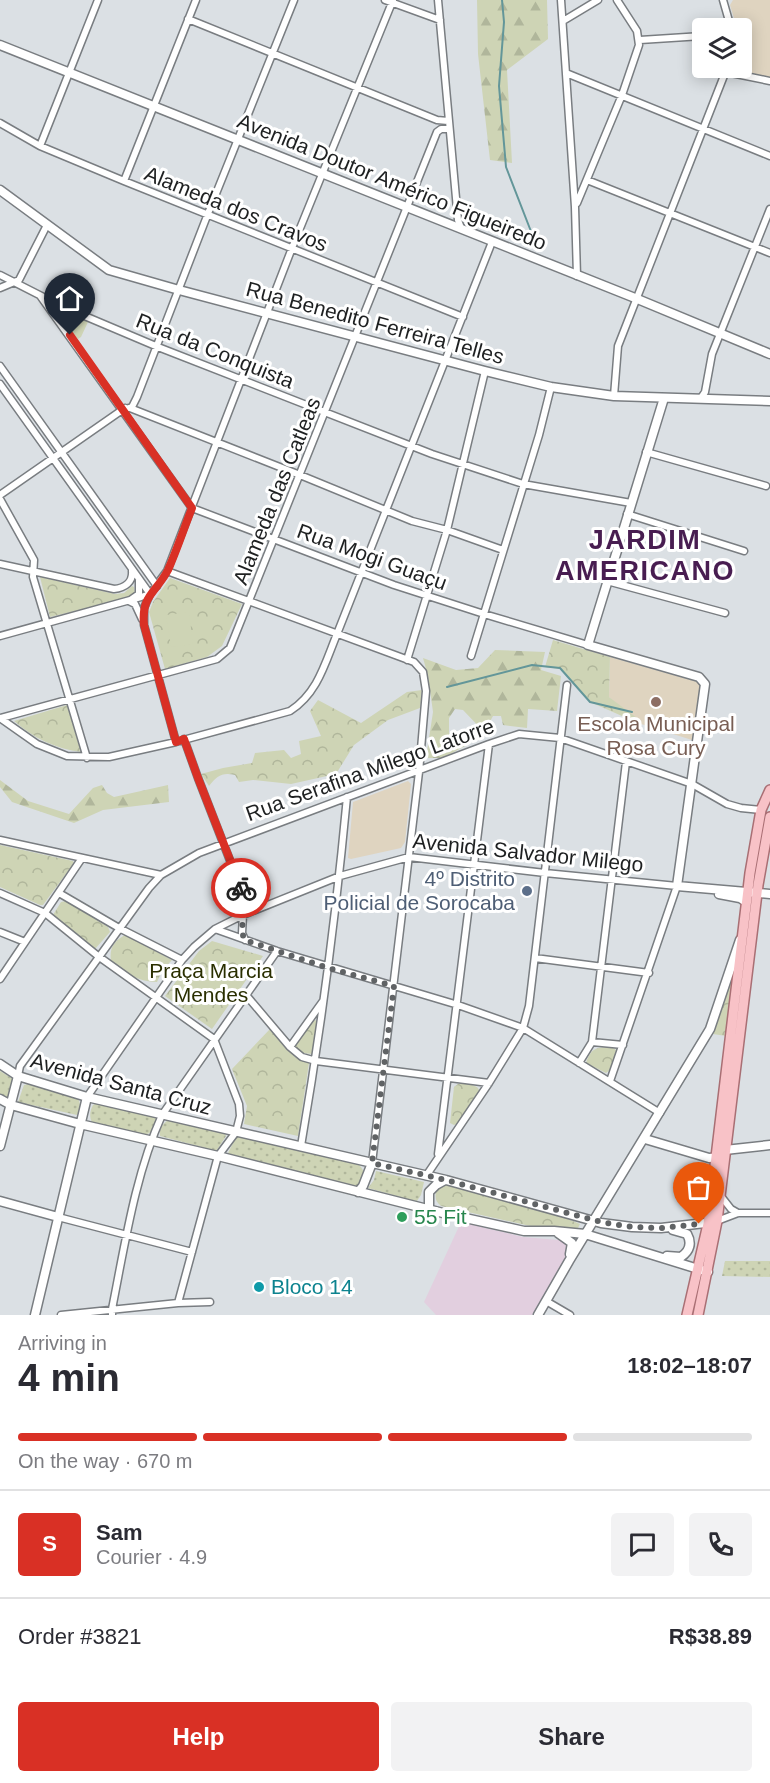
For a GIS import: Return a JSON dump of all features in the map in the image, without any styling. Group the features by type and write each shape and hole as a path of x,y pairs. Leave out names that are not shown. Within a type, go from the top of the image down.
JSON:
{"main road":[{"name":"Avenida Doutor Américo Figueiredo","path":"0,45 409,207 770,354"},
{"name":"Rua Benedito Ferreira Telles","path":"0,190 109,270 178,290 551,387 614,396 770,401"},
{"path":"664,398 588,645 699,677 705,684 677,886 740,898 746,902"},
{"path":"713,1222 761,810 770,790"},
{"path":"698,1315 703,1271 720,1195 746,902 765,866 770,817"},
{"name":"Avenida Salvador Milego","path":"677,886 770,894"},
{"path":"538,1315 710,1029 742,931"},
{"name":"Avenida Santa Cruz","path":"0,1064 18,1076 87,1097 446,1180 594,1221 632,1227 661,1228 713,1222"},
{"name":"Rua Serafina Milego Latorre","path":"0,1146 18,1076"},
{"name":"Avenida Salvador Milego","path":"35,1315 87,1097"},
{"path":"0,1099 11,1105 80,1124 218,1156 429,1210 524,1231 585,1234 703,1271"},
{"path":"645,1139 722,1154 770,1145"},
{"path":"360,1160 367,1178"},
{"path":"358,1192 367,1178 372,1163"},
{"path":"429,1210 429,1192 446,1180"},
{"path":"0,1201 58,1217"},
{"path":"605,1240 613,1240 668,1257 685,1255 690,1246 687,1234 661,1228"},
{"path":"554,1231 572,1243 569,1261"},
{"path":"687,1315 703,1271"}],"street":[{"path":"40,146 98,0"},
{"path":"124,182 196,0"},
{"path":"87,758 47,624 34,572 34,560 0,497 126,409 137,397 294,0"},
{"path":"438,0 448,121 458,220 461,229"},
{"path":"561,0 574,189 577,276"},
{"path":"563,21 598,0"},
{"path":"575,207 638,51 640,40 638,31 618,0"},
{"path":"723,0 728,18"},
{"path":"144,625 144,608 150,594 167,571 292,248 359,87 390,1 440,20"},
{"path":"188,19 436,120 448,121"},
{"path":"640,40 692,37"},
{"path":"566,73 770,156"},
{"path":"752,76 770,81"},
{"path":"614,396 618,346 723,78"},
{"path":"436,120 439,124 437,132"},
{"name":"Alameda dos Cravos","path":"0,123 40,146 124,182 463,317"},
{"path":"437,132 441,129 449,129"},
{"name":"Alameda das Catleas","path":"0,718 222,657 234,642 437,132"},
{"path":"587,180 770,253"},
{"path":"574,189 582,191"},
{"path":"700,399 705,392 712,354 770,209"},
{"path":"0,288 19,280 47,225"},
{"path":"0,718 20,734 50,750 67,756 109,757 176,742 290,711 301,704 313,691 337,634 492,242"},
{"name":"Rua da Conquista","path":"0,275 41,297 158,347 462,464 523,484 630,503"},
{"path":"41,297 126,409 192,508"},
{"path":"60,322 58,313 61,306"},
{"path":"0,366 157,586"},
{"path":"407,660 447,530 485,371"},
{"path":"0,384 150,594"},
{"path":"471,656 551,387"},
{"path":"126,409 216,442 412,521 447,530 503,550"},
{"path":"646,452 766,486"},
{"name":"Rua Mogi Guaçu","path":"192,508 427,595 588,645"},
{"path":"627,514 744,551"},
{"path":"0,564 114,589 130,581 132,568"},
{"path":"167,571 407,660 420,666 423,672 426,691 419,772 372,1163"},
{"path":"129,601 137,596 140,590 136,575"},
{"path":"607,581 725,613"},
{"path":"0,636 150,594"},
{"path":"129,601 135,604 144,625 176,742"},
{"path":"426,1176 523,1028 529,1006 567,685"},
{"name":"Rua Serafina Milego Latorre","path":"18,1076 20,1066 98,956 161,875 199,853 224,843 489,744 519,734 560,738 692,784 727,804 761,810"},
{"path":"184,739 250,912"},
{"path":"438,1158 489,744"},
{"path":"579,1063 592,1042 626,762"},
{"path":"301,1146 316,1061 347,797"},
{"path":"0,840 161,875"},
{"name":"Avenida Salvador Milego","path":"87,1097 182,960 215,929 250,912 339,876 409,857 677,886"},
{"path":"0,979 82,858"},
{"path":"610,1081 677,886"},
{"path":"0,893 45,913 155,999 214,1039 239,1104 240,1116 236,1132"},
{"path":"59,893 119,928 182,960"},
{"path":"243,915 242,933 245,940"},
{"path":"215,929 328,968 458,1005 523,1028 660,1113"},
{"path":"0,932 25,942"},
{"path":"112,1312 127,1235 151,1140 162,1114 276,951"},
{"path":"535,958 648,973"},
{"path":"246,995 302,1057 384,1071 489,1083"},
{"path":"291,1047 324,1000"},
{"path":"312,1017 318,1017 321,1021"},
{"path":"592,1042 623,1045"},
{"path":"443,1126 456,1133"},
{"name":"Avenida Santa Cruz","path":"218,1156 236,1132"},
{"path":"178,1303 218,1156"},
{"path":"720,1195 731,1209 738,1213"},
{"path":"713,1222 738,1213 770,1213"},
{"path":"58,1217 192,1252"},
{"path":"546,1301 570,1315"},
{"path":"61,1315 210,1302"}],"shaded area":[{"path":"733,0 770,0 770,77 752,73 752,18 734,18 730,5"},
{"name":"Escola Municipal Rosa Cury","path":"610,657 698,682 700,687 692,740 638,723 609,697"},
{"path":"408,781 411,784 405,842 401,848 348,858 353,802"},
{"path":"461,1222 523,1237 559,1240 568,1245 568,1254 532,1315 436,1315 424,1302"}],"green space":[{"path":"477,0 547,0 548,39 507,70 512,163 490,160 478,54"},
{"path":"67,313 88,322 78,339 62,320 61,316"},
{"path":"40,577 115,594 124,593 132,586 135,594 132,597 50,617"},
{"path":"170,578 242,604 222,646 207,657 165,669 149,612 153,602"},
{"path":"189,612 193,644 171,647 166,615"},
{"path":"553,640 610,657 609,697 637,718 638,723 590,702 560,669 545,667"},
{"path":"495,650 545,652 541,670 561,676 557,711 528,709 527,728 503,725 501,716 493,716 484,732 463,710 455,709 449,718 449,733 465,746 443,758 426,758 433,712 423,658 456,670 478,668"},
{"path":"422,690 420,708 388,720 354,745 336,774 291,784 253,780 239,782 235,775 227,774 217,777 209,786 201,774 252,763 255,753 284,750 291,758 301,754 299,741 321,736 310,711 318,700 361,723 407,692"},
{"path":"67,705 81,752 45,742 14,721"},
{"path":"0,780 28,801 69,814 93,788 102,785 107,793 114,797 168,785 169,802 103,810 74,823 12,802 0,787"},
{"path":"0,845 74,863 43,905 40,905 0,887"},
{"path":"66,901 108,927 110,932 95,949 53,915 61,902"},
{"path":"125,935 172,960 162,971 157,982 132,976 111,961 113,945"},
{"name":"Praça Marcia Mendes","path":"212,941 263,956 212,1029 165,996 199,951"},
{"path":"734,965 726,1036 713,1034"},
{"path":"316,1020 314,1051 312,1054 302,1053 294,1046"},
{"path":"270,1029 295,1057 309,1063 298,1136 244,1124 247,1106 232,1069"},
{"path":"612,1047 616,1050 611,1069 606,1073 586,1063 595,1049"},
{"path":"0,1071 13,1079 10,1094 6,1098 0,1095"},
{"path":"467,1083 477,1087 480,1091 459,1123 454,1125 450,1123 454,1087"},
{"path":"29,1084 76,1097 80,1105 77,1115 18,1102 24,1085"},
{"path":"99,1102 155,1116 154,1128 145,1135 92,1123 91,1109"},
{"path":"170,1119 224,1131 226,1136 217,1150 213,1150 160,1136 162,1126"},
{"path":"240,1136 358,1164 364,1174 363,1180 355,1188 227,1155 236,1137"},
{"path":"376,1171 424,1182 421,1195 417,1201 368,1188 374,1180"},
{"path":"445,1184 554,1213 580,1224 577,1230 530,1226 441,1206 436,1200 436,1193 437,1188"},
{"path":"725,1261 770,1261 770,1277 722,1276"}],"waterway":[{"path":"502,0 504,22 499,86 506,167 532,234"},
{"path":"447,687 532,665 560,668 590,702 632,712"}],"way so far":[{"path":"241,888 250,912 243,915 242,933 245,940 328,968 394,986 372,1163 446,1180 601,1222 632,1227 661,1228 699,1224"}],"place":[{"name":"Escola Municipal Rosa Cury","path":"656,702"},
{"name":"4º Distrito Policial de Sorocaba","path":"527,891"},
{"name":"55 Fit","path":"402,1217"},
{"name":"Bloco 14","path":"259,1287"}],"district":[{"name":"JARDIM AMERICANO","path":"645,556"}],"route":[{"path":"70,335 192,508 167,571 147,598 143,617 144,625 176,742 184,739 241,888"}]}
